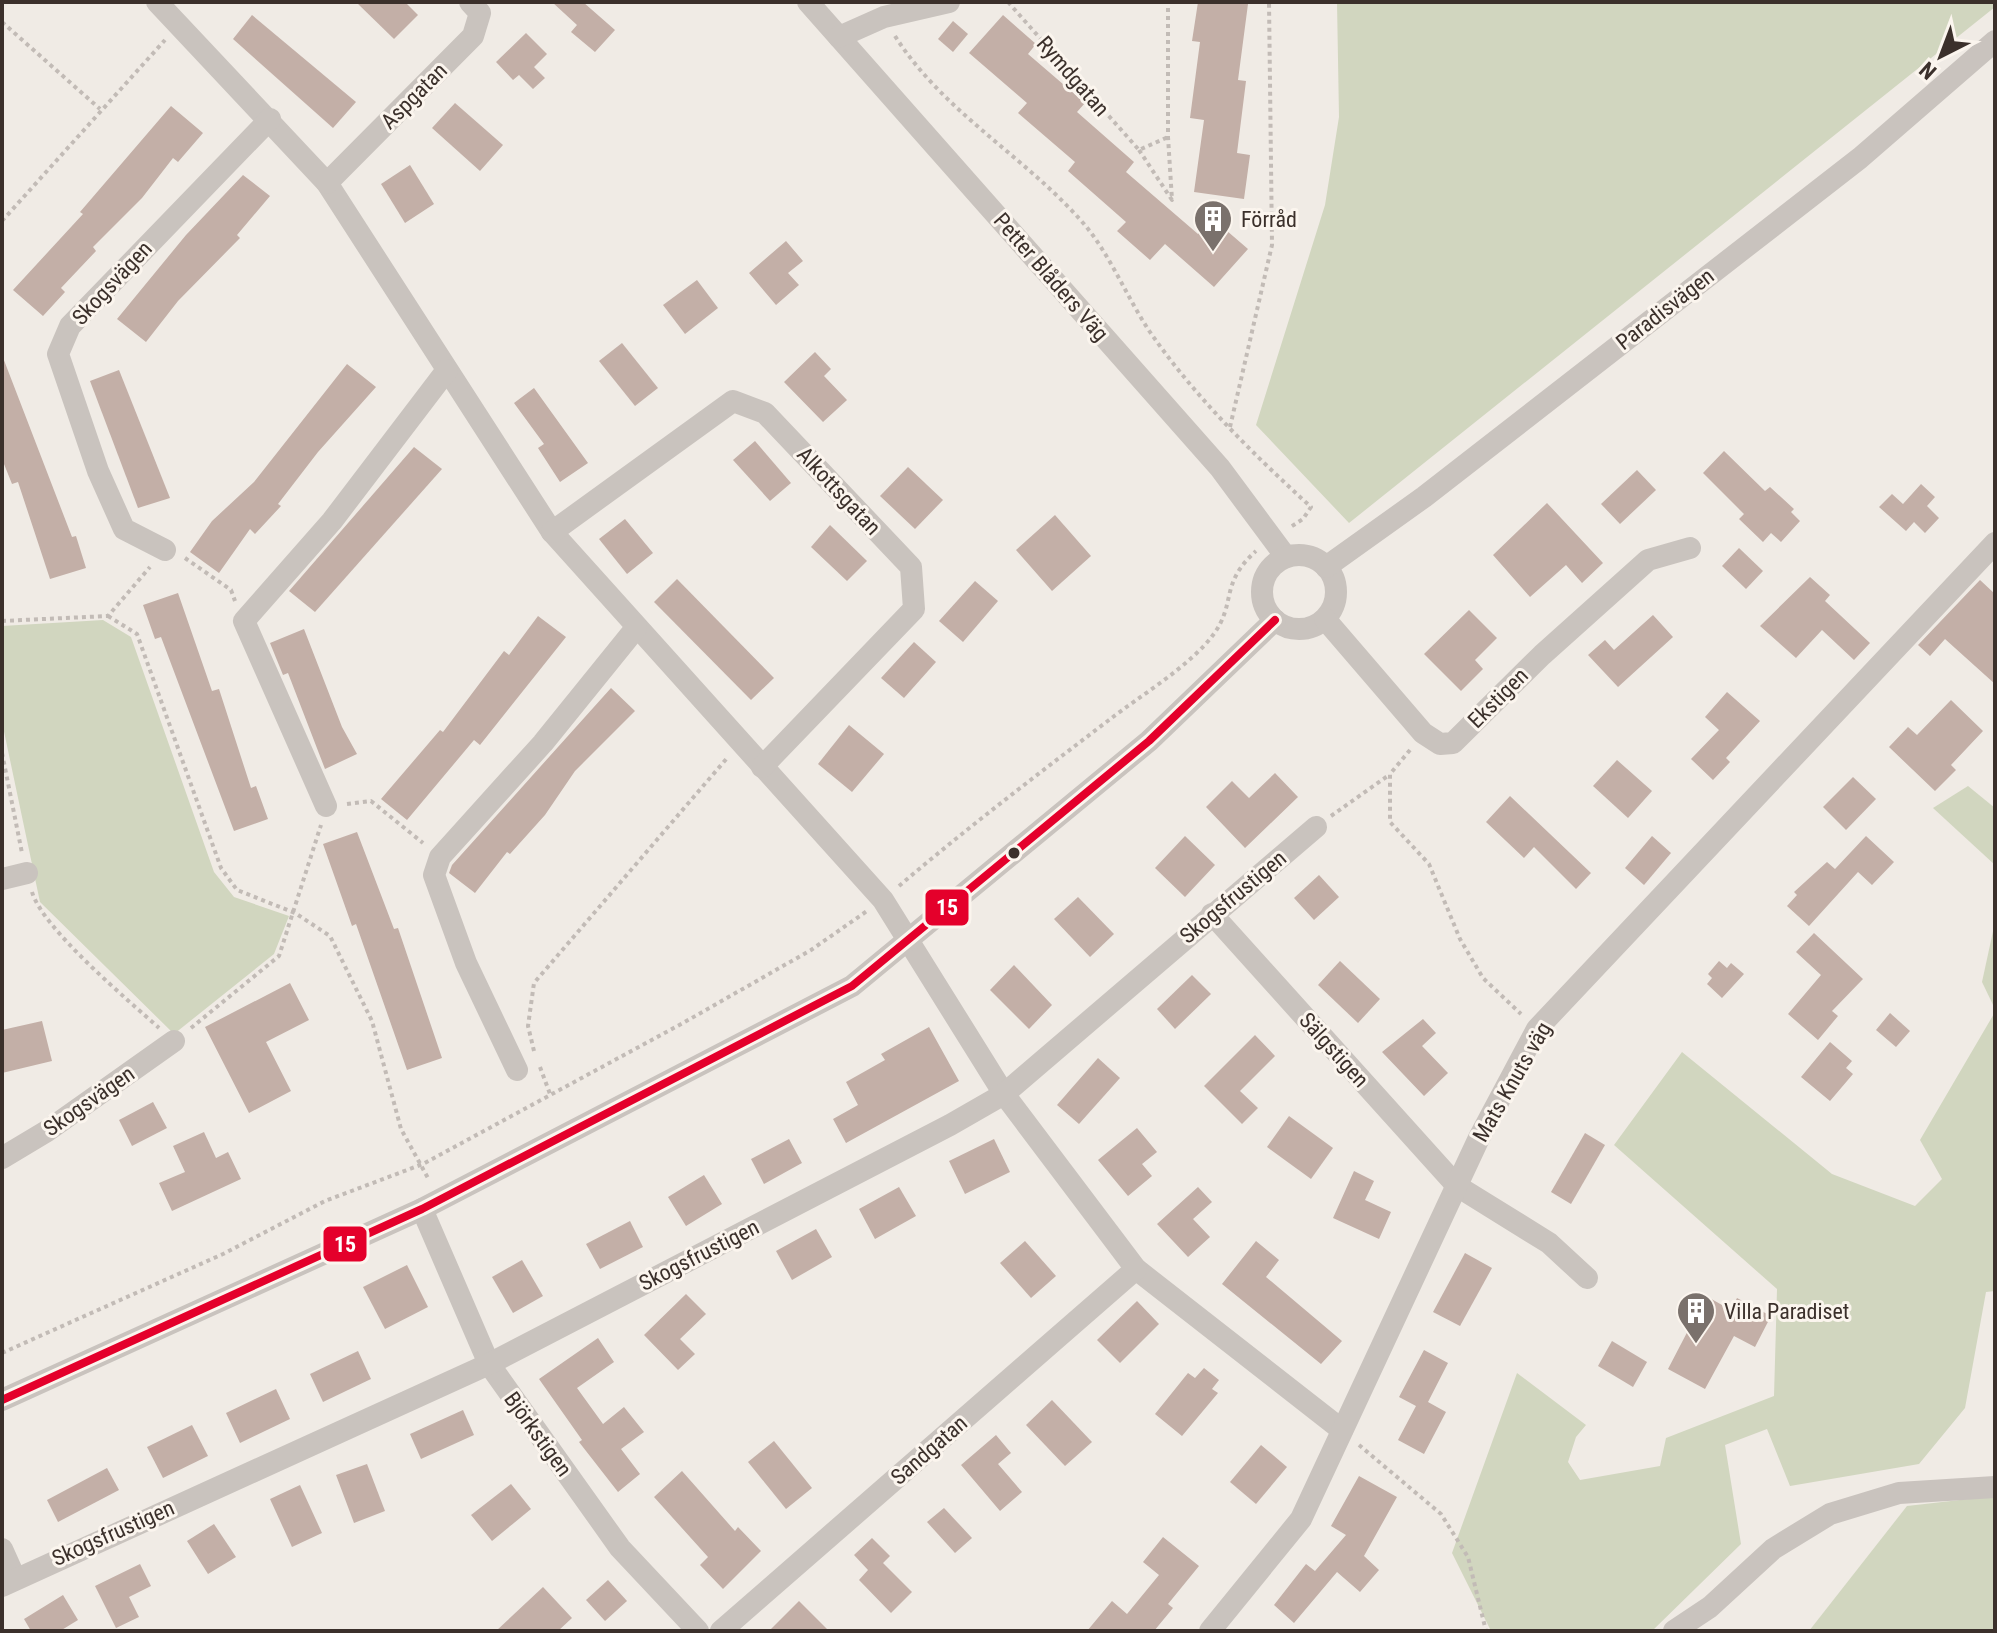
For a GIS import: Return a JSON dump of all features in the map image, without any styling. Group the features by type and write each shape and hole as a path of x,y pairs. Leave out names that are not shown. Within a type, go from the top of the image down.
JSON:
{"street":[{"path":"157,2 327,183 552,532 883,900 911,939 1004,1094 1136,1269 1342,1430"},
{"name":"Aspgatan","path":"327,183 473,36 480,13 470,2"},
{"name":"Petter Blåders Väg","path":"808,2 1220,468 1286,557"},
{"path":"839,37 884,17 949,2"},
{"name":"Paradisvägen","path":"1326,567 1424,497 1860,158 1995,41"},
{"name":"Skogsvägen","path":"165,550 124,529 98,471 58,354 70,326 270,119"},
{"path":"326,806 244,621 332,521 447,370"},
{"name":"Alkottsgatan","path":"552,532 733,401 765,413 911,567 914,609 762,767"},
{"name":"Mats Knuts väg","path":"1210,1631 1301,1519 1457,1186 1537,1029 1995,543"},
{"name":"Ekstigen","path":"1423,733 1440,744 1453,743 1542,655 1648,560 1690,548"},
{"path":"1308,556 1326,567 1336,588 1332,610 1325,619 1316,626 1294,629 1275,620 1267,610 1263,585 1276,563 1286,557 1308,556"},
{"path":"1325,619 1423,733"},
{"path":"2,1400 430,1205 852,986 1149,741 1275,620"},
{"path":"517,1070 466,963 434,875 440,857 543,743 636,628"},
{"name":"Skogsfrustigen","path":"2,1549 8,1582 489,1364 1004,1094 1316,827"},
{"path":"2,879 27,873"},
{"name":"Sälgstigen","path":"1212,914 1457,1186 1549,1243 1587,1278"},
{"name":"Skogsvägen","path":"2,1158 47,1131 174,1041"},
{"name":"Björkstigen","path":"430,1205 489,1364 620,1548 698,1631"},
{"name":"Sandgatan","path":"721,1631 1136,1269"},
{"path":"1674,1631 1710,1607 1773,1549 1830,1514 1899,1493 1995,1487"}],"path":[{"name":"Rymdgatan","path":"1008,2 1139,150 1172,200 1168,137 1168,2"},
{"path":"1230,428 1272,245 1269,2"},
{"path":"2,1353 223,1254 325,1201 423,1164 811,950 883,900 967,828 1161,680 1213,635 1228,606 1229,583 1240,565 1271,538 1303,519 1311,507 1230,428 1149,331 1086,226 1040,178 944,99 906,52 884,17"},
{"path":"2,22 100,109"},
{"path":"2,221 180,24"},
{"path":"1139,150 1168,137"},
{"path":"108,616 165,550 195,562 231,590 244,621"},
{"path":"2,621 108,616 137,634 221,868 237,890 295,913 330,936 372,1021 401,1129 423,1164 430,1205"},
{"path":"1316,827 1390,774 1423,733"},
{"path":"550,1094 528,1026 534,983 689,807 740,743"},
{"path":"2,753 36,904 101,973 174,1041 279,956 295,913 326,806 371,801 440,857"},
{"path":"1390,774 1390,822 1429,864 1460,939 1483,978 1537,1029"},
{"path":"1342,1430 1441,1514 1468,1557 1486,1631"}],"green space":[{"path":"1337,2 1995,2 1995,7 1349,523 1256,425 1325,205 1339,117"},
{"path":"103,620 131,637 214,872 234,897 289,916 274,954 174,1034 40,902 2,722 2,626"},
{"path":"1968,786 1995,808 1995,865 1933,808"},
{"path":"1995,922 1995,1009 1982,982"},
{"path":"1995,1012 1995,1291 1986,1292 1965,1408 1919,1464 1790,1486 1767,1429 1725,1445 1741,1544 1652,1631 1491,1631 1452,1553 1517,1373 1586,1425 1576,1437 1568,1462 1580,1480 1660,1466 1666,1438 1774,1396 1777,1289 1614,1145 1682,1052 1832,1174 1915,1206 1942,1179 1920,1140"},
{"path":"1995,1496 1995,1631 1809,1631 1907,1506"}],"building":[{"path":"356,2 405,2 418,15 394,39"},
{"path":"552,2 583,2 615,30 595,52 571,32 577,25"},
{"path":"1198,2 1248,4 1238,80 1246,81 1237,153 1250,155 1244,199 1194,192 1204,120 1190,118 1200,42 1192,41"},
{"path":"252,15 356,102 333,128 233,39"},
{"path":"1003,15 1036,44 1028,54 1085,103 1077,112 1134,162 1126,172 1198,234 1212,218 1248,249 1214,287 1165,244 1150,260 1117,231 1126,222 1068,171 1075,162 1018,113 1027,103 969,53"},
{"path":"953,21 968,34 953,52 938,39"},
{"path":"526,33 547,54 534,67 545,78 533,89 519,75 513,80 496,62"},
{"path":"455,103 503,145 480,171 432,128"},
{"path":"171,106 203,133 178,162 173,158 142,198 93,247 96,251 61,288 65,292 43,316 13,290 83,214 80,212"},
{"path":"410,165 434,204 405,223 381,184"},
{"path":"243,175 270,196 237,235 240,238 178,301 146,342 117,319 186,235"},
{"path":"786,241 803,261 788,273 799,285 776,305 749,273"},
{"path":"697,280 718,308 685,334 663,305"},
{"path":"622,343 658,388 635,406 599,361"},
{"path":"815,352 831,369 824,376 847,400 823,422 784,382"},
{"path":"2,355 72,537 76,536 86,568 50,579 18,482 12,484 2,459"},
{"path":"347,364 376,387 318,452 278,504 281,506 255,534 250,529 219,573 190,552 212,521 254,482"},
{"path":"119,370 170,498 138,508 90,381"},
{"path":"534,388 588,463 560,482 538,448 544,444 514,403"},
{"path":"755,441 791,483 770,501 733,460"},
{"path":"414,447 442,469 315,612 289,591"},
{"path":"1724,451 1765,491 1770,487 1794,509 1791,512 1800,521 1781,542 1771,533 1763,542 1739,519 1744,514 1703,473"},
{"path":"908,467 943,500 915,529 880,496"},
{"path":"1637,470 1656,490 1620,524 1601,504"},
{"path":"1921,484 1935,497 1927,506 1939,518 1925,533 1914,522 1906,531 1879,507 1892,494 1903,504"},
{"path":"1547,503 1603,563 1582,583 1566,565 1530,597 1493,555"},
{"path":"1055,515 1091,556 1052,591 1016,550"},
{"path":"625,519 653,553 627,574 599,539"},
{"path":"830,525 867,561 847,581 811,547"},
{"path":"1739,548 1763,571 1746,589 1722,566"},
{"path":"1810,577 1830,595 1825,601 1870,643 1854,660 1822,630 1796,658 1760,626"},
{"path":"677,579 774,678 751,700 654,602"},
{"path":"1980,580 1995,594 1995,684 1945,639 1930,656 1918,645"},
{"path":"975,581 998,601 963,642 939,621"},
{"path":"178,593 212,691 219,689 251,788 256,786 268,819 234,831 161,637 155,639 143,605"},
{"path":"1469,610 1497,638 1475,660 1483,669 1461,691 1424,654"},
{"path":"1653,615 1673,637 1618,687 1588,655 1605,640 1614,650"},
{"path":"538,616 566,637 480,745 474,740 407,820 381,799 440,730 443,732 504,651 509,655"},
{"path":"304,629 342,727 357,754 325,769 288,673 283,675 270,643"},
{"path":"914,642 936,662 904,698 881,678"},
{"path":"611,688 635,711 575,771 545,815 510,854 507,852 475,893 449,873 452,865"},
{"path":"1727,692 1760,721 1726,758 1730,762 1713,780 1691,759 1719,730 1705,717"},
{"path":"1951,700 1983,731 1951,765 1956,770 1935,791 1889,747 1908,727 1917,735"},
{"path":"849,725 884,754 852,792 818,764"},
{"path":"1617,760 1652,791 1628,818 1593,786"},
{"path":"1275,773 1298,797 1245,848 1206,807 1232,781 1249,798"},
{"path":"1853,777 1876,799 1846,830 1823,807"},
{"path":"1510,796 1591,873 1576,889 1534,847 1524,858 1486,822"},
{"path":"357,832 394,929 398,928 442,1058 407,1070 356,924 352,926 323,844"},
{"path":"1185,836 1215,865 1185,897 1155,868"},
{"path":"1652,836 1671,853 1644,885 1625,868"},
{"path":"1866,836 1894,862 1872,885 1858,872 1809,926 1787,906 1797,895 1794,892 1827,862 1835,869"},
{"path":"1319,875 1339,897 1314,920 1294,898"},
{"path":"1078,897 1114,934 1090,957 1054,919"},
{"path":"1814,933 1863,979 1832,1011 1838,1016 1818,1040 1788,1014 1821,975 1796,952"},
{"path":"1340,961 1380,999 1358,1023 1318,985"},
{"path":"1719,961 1727,968 1731,963 1744,974 1722,998 1707,984 1712,978 1708,974"},
{"path":"1014,965 1052,1005 1029,1029 990,990"},
{"path":"1192,975 1211,994 1175,1029 1157,1009"},
{"path":"290,983 309,1020 266,1042 291,1091 249,1113 205,1027"},
{"path":"1890,1013 1910,1031 1896,1047 1876,1030"},
{"path":"1423,1019 1436,1033 1422,1046 1448,1073 1424,1096 1382,1052"},
{"path":"42,1021 52,1061 2,1073 2,1030"},
{"path":"929,1027 959,1081 846,1143 833,1119 858,1105 846,1082 885,1060 881,1054"},
{"path":"1255,1035 1275,1056 1240,1091 1258,1108 1242,1124 1204,1086"},
{"path":"1830,1042 1852,1061 1846,1068 1853,1074 1830,1101 1801,1077"},
{"path":"1098,1058 1120,1078 1079,1124 1057,1105"},
{"path":"153,1102 167,1128 132,1146 119,1120"},
{"path":"1289,1116 1333,1148 1311,1179 1267,1147"},
{"path":"1137,1128 1157,1152 1142,1164 1152,1176 1128,1196 1098,1160"},
{"path":"204,1132 216,1158 228,1152 241,1179 172,1211 159,1183 185,1172 173,1146"},
{"path":"1585,1133 1605,1145 1571,1204 1551,1192"},
{"path":"789,1139 802,1163 764,1184 751,1159"},
{"path":"994,1139 1010,1172 965,1194 949,1161"},
{"path":"1354,1171 1374,1181 1365,1200 1391,1212 1379,1239 1333,1218"},
{"path":"704,1175 722,1204 686,1226 668,1197"},
{"path":"899,1187 916,1216 875,1239 859,1209"},
{"path":"1198,1187 1212,1202 1193,1219 1210,1237 1188,1257 1157,1224"},
{"path":"630,1221 643,1247 600,1269 586,1244"},
{"path":"816,1229 832,1257 792,1280 776,1251"},
{"path":"1025,1241 1056,1276 1031,1298 1000,1263"},
{"path":"1256,1241 1279,1260 1266,1277 1342,1341 1321,1364 1222,1284"},
{"path":"1465,1253 1492,1268 1460,1326 1433,1312"},
{"path":"522,1260 543,1296 513,1313 492,1277"},
{"path":"407,1265 428,1307 385,1329 363,1287"},
{"path":"686,1294 706,1314 680,1339 695,1354 678,1370 644,1335"},
{"name":"Villa Paradiset","path":"1706,1296 1731,1310 1737,1298 1771,1316 1755,1347 1734,1336 1705,1389 1668,1369"},
{"path":"1137,1301 1159,1324 1120,1363 1097,1340"},
{"path":"598,1338 614,1362 577,1388 603,1424 624,1407 644,1432 621,1449 640,1474 618,1492 579,1442 582,1440 539,1379"},
{"path":"1612,1341 1647,1362 1633,1387 1598,1366"},
{"path":"1424,1350 1448,1363 1428,1402 1446,1412 1424,1454 1398,1440 1416,1406 1399,1397"},
{"path":"358,1351 371,1379 323,1402 310,1374"},
{"path":"1204,1368 1219,1380 1212,1389 1218,1393 1182,1436 1155,1414 1188,1373 1195,1378"},
{"path":"276,1389 290,1419 240,1443 226,1413"},
{"path":"1052,1400 1092,1442 1065,1466 1026,1425"},
{"path":"463,1410 474,1435 421,1459 410,1434"},
{"path":"192,1425 208,1456 163,1478 147,1447"},
{"path":"996,1435 1011,1453 998,1464 1022,1492 1000,1511 961,1465"},
{"path":"774,1441 812,1488 786,1509 748,1462"},
{"path":"1261,1445 1287,1467 1256,1504 1230,1482"},
{"path":"367,1464 385,1511 354,1523 336,1475"},
{"path":"107,1468 119,1490 58,1522 47,1500"},
{"path":"682,1471 735,1531 738,1527 761,1551 723,1589 700,1565 708,1557 654,1497"},
{"path":"1359,1476 1397,1497 1364,1556 1379,1570 1360,1592 1337,1572 1294,1623 1274,1605 1306,1564 1315,1571 1346,1535 1331,1526"},
{"path":"511,1484 531,1509 492,1541 471,1515"},
{"path":"300,1485 322,1533 292,1547 270,1499"},
{"path":"944,1508 972,1538 955,1553 927,1522"},
{"path":"214,1524 236,1557 208,1574 187,1541"},
{"path":"1163,1537 1199,1566 1168,1604 1173,1608 1154,1631 1087,1631 1112,1601 1127,1614 1159,1575 1143,1562"},
{"path":"872,1538 890,1556 883,1563 912,1592 891,1613 859,1580 868,1570 854,1555"},
{"path":"140,1564 151,1586 129,1597 139,1617 116,1628 95,1586"},
{"path":"608,1580 627,1601 605,1621 586,1600"},
{"path":"543,1587 572,1618 558,1631 496,1631"},
{"path":"63,1595 78,1620 60,1631 31,1631 24,1619"},
{"path":"799,1601 829,1631 769,1631"}],"transit line":[{"name":"15","path":"2,1400 422,1209 852,986 1149,741 1275,620"}],"place":[{"name":"Förråd","path":"1213,253"},
{"name":"Villa Paradiset","path":"1696,1345"}]}
